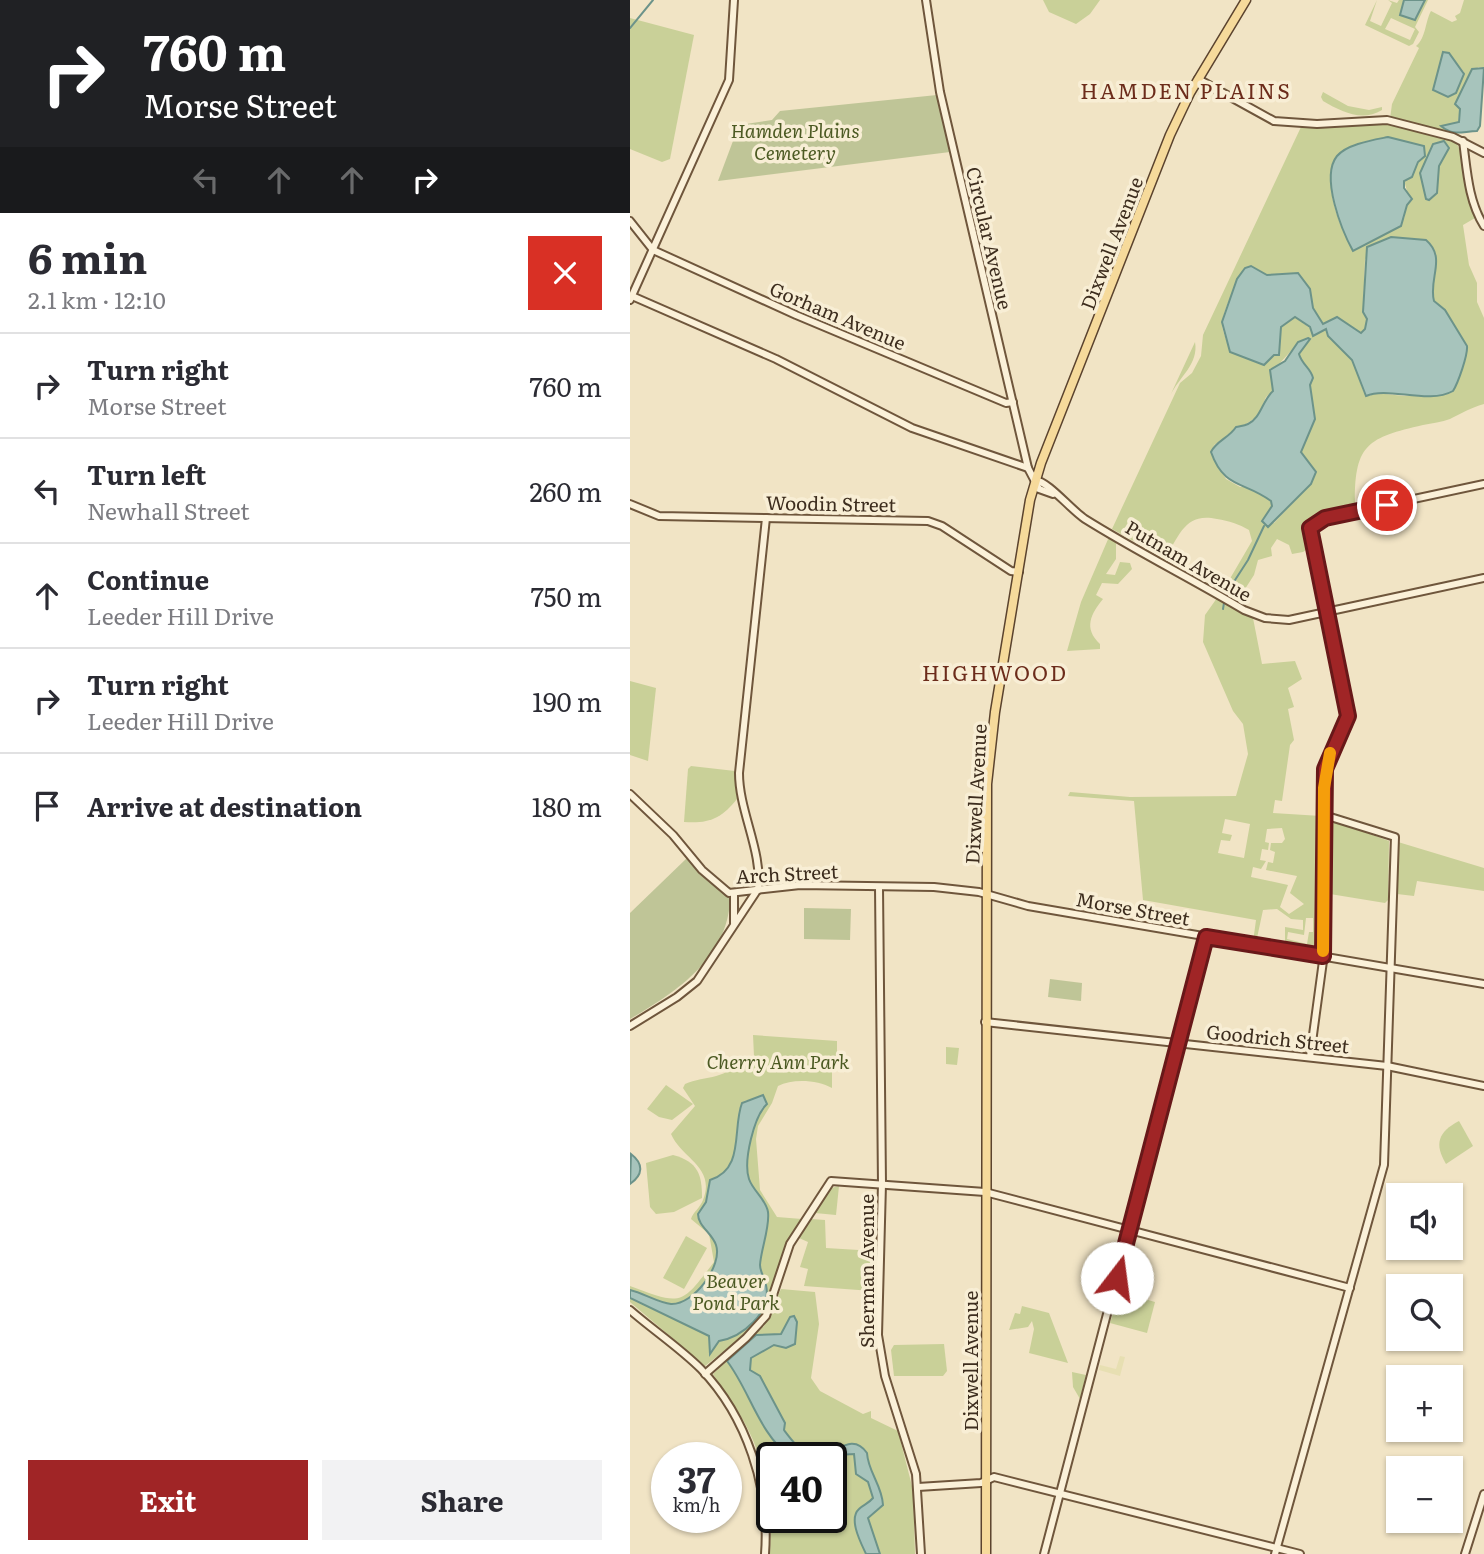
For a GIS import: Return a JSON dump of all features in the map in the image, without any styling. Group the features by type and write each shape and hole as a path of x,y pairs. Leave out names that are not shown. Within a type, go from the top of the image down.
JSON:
{"main road":[{"name":"Dixwell Avenue","path":"986,1554 985,894 989,759 1019,572 1035,480 1168,140 1198,79 1245,0"}],"street":[{"path":"734,0 729,80 631,298 776,359 910,428 1028,468"},
{"name":"Circular Avenue","path":"926,0 940,92 1028,468 1035,480"},
{"path":"1198,79 1268,118 1307,124 1387,120 1463,141 1484,153"},
{"path":"1463,141 1470,191 1476,212 1484,226"},
{"path":"630,221 653,250"},
{"name":"Gorham Avenue","path":"653,250 796,315 1006,403 1013,402"},
{"name":"Putnam Avenue","path":"1035,480 1041,492 1054,494 1085,519 1257,616 1281,620 1329,613 1484,579"},
{"path":"1310,1057 1323,956 1326,762 1348,716 1329,613 1310,532 1314,523 1484,484"},
{"name":"Woodin Street","path":"630,504 659,516 932,522 1011,570 1019,572"},
{"path":"630,1026 677,997 697,981 758,890 758,871 740,795 738,773 766,518"},
{"name":"Arch Street","path":"630,794 673,835 702,870 722,888 734,894 800,885 947,888 985,894"},
{"path":"1275,1551 1384,1166 1395,837 1324,815"},
{"name":"Sherman Avenue","path":"879,887 882,1184 879,1345 885,1376 909,1448 918,1487 921,1554"},
{"path":"734,894 734,923"},
{"name":"Morse Street","path":"985,894 1024,904 1206,937 1484,984"},
{"path":"1044,1554 1206,937"},
{"name":"Goodrich Street","path":"985,1022 1387,1066 1484,1086"},
{"path":"705,1374 746,1338 766,1316 792,1240 831,1181 985,1192 1350,1288"},
{"path":"630,1310 705,1374 737,1419 752,1454 763,1501 765,1554"},
{"path":"918,1487 981,1483 994,1477 1061,1492 1275,1551 1300,1554"},
{"path":"1465,1554 1484,1494"}],"shaded area":[{"path":"1120,1356 1125,1357 1120,1376 1099,1370 1100,1365 1116,1369"}],"green space":[{"path":"1043,0 1100,0 1090,14 1076,24 1049,12"},
{"path":"1377,0 1370,21 1381,26 1392,3 1388,0 1397,3 1399,0 1428,0 1415,27 1419,32 1409,46 1365,25","holes":["1391,18 1415,29 1410,40 1385,29"]},
{"path":"1464,0 1484,0 1484,68 1478,67 1460,108 1458,122 1444,130 1461,134 1390,119 1392,104 1419,48 1416,46 1422,39 1431,11 1452,22 1457,20 1455,16 1460,13","holes":["1443,52 1449,53 1464,72 1455,94 1448,97 1433,90"]},
{"path":"630,18 694,35 670,159 662,162 630,149"},
{"path":"1323,92 1348,106 1369,110 1382,107 1382,110 1375,114 1352,114 1323,101"},
{"name":"Hamden Plains Cemetery","path":"937,95 950,152 718,181 739,125 772,120 780,111"},
{"path":"1386,123 1454,140 1458,146 1475,218 1463,225 1469,265 1477,283 1477,302 1484,318 1484,404 1450,419 1376,440 1361,457 1355,486 1355,507 1312,519 1306,528 1310,547 1303,552 1292,554 1289,545 1277,539 1271,548 1272,556 1258,560 1254,575 1236,603 1221,594 1252,541 1249,530 1221,520 1197,519 1185,527 1165,558 1144,546 1147,540 1140,537 1137,543 1112,529 1180,383 1192,373 1201,356 1203,335 1301,127","holes":["1388,137 1424,146 1412,177 1404,180 1408,195 1404,219 1353,250 1336,213 1331,185 1332,172 1337,160 1350,147","1414,238 1430,243 1436,265 1434,301 1445,310 1467,346 1453,391 1448,394 1404,396 1376,393 1369,396 1364,393 1352,360 1326,329 1311,329 1295,317 1281,327 1273,356 1230,352 1222,320 1245,268 1257,269 1267,275 1285,273 1310,289 1313,308 1323,324 1337,317 1360,333 1365,329 1367,319 1363,312 1365,259","1310,339 1299,354 1313,378 1310,385 1315,419 1301,452 1306,458 1301,494 1274,523 1262,521 1272,506 1271,501 1257,490 1247,486 1240,487 1226,479 1212,456 1214,445 1258,416 1266,397 1273,391 1271,380 1274,371 1298,342"]},
{"path":"1195,342 1191,364 1170,396"},
{"path":"1109,537 1116,541 1116,559 1106,574 1115,575 1120,562 1130,563 1132,569 1118,584 1102,583 1096,595 1103,599 1092,616 1090,627 1100,649 1067,651 1081,602"},
{"path":"1217,598 1253,618 1262,664 1295,661 1302,679 1288,688 1294,707 1288,709 1294,740 1290,745 1282,801 1275,800 1273,813 1321,816 1318,952 1253,942 1256,920 1143,900 1134,801 1068,796 1070,792 1130,797 1236,796 1248,754 1243,724 1233,711 1203,642 1205,615","holes":["1225,819 1250,824 1244,858 1218,853 1221,840 1230,841 1232,835 1222,833","1282,828 1285,839 1282,843 1271,843 1270,850 1275,852 1273,863 1268,862 1266,870 1297,876 1290,893 1304,904 1289,914 1280,907 1288,885 1251,877 1253,867 1261,869 1266,861 1260,860 1262,849 1268,850 1269,843 1265,842 1267,829","1277,909 1291,919 1303,920 1303,930 1285,927 1285,943 1257,938 1263,910","1306,918 1313,918 1313,932 1309,932 1307,944 1287,939 1288,932 1304,935"]},
{"path":"630,681 656,688 648,761 630,755"},
{"path":"691,766 735,771 737,799 726,811 708,821 684,822 688,769"},
{"path":"1331,820 1389,841 1388,900 1385,903 1330,894 1327,890 1328,823"},
{"path":"1398,842 1484,868 1484,891 1417,881 1414,896 1397,894"},
{"path":"687,858 730,899 727,920 710,956 696,971 665,997 630,1019 630,913"},
{"path":"804,908 851,909 850,940 804,939"},
{"path":"1050,979 1082,983 1081,1001 1048,997"},
{"name":"Beaver Pond Park","path":"753,1035 837,1041 837,1060 832,1060 832,1088 805,1081 778,1086 772,1103 758,1126 756,1139 760,1190 777,1217 802,1219 787,1242 764,1312 748,1332 705,1366 630,1302 630,1286 661,1297 680,1298 694,1287 714,1262 709,1234 691,1219 703,1200 705,1179 671,1134 695,1106 683,1088 685,1084 730,1070 740,1056 754,1056","holes":["757,1098 767,1103 754,1128 748,1150 747,1170 748,1178 768,1213 731,1215 739,1110 744,1101"]},
{"path":"946,1047 959,1048 957,1065 946,1064"},
{"path":"666,1085 693,1104 672,1120 659,1117 647,1109"},
{"path":"1459,1121 1473,1146 1446,1164 1440,1150 1440,1139 1446,1130"},
{"path":"673,1155 688,1161 697,1170 702,1198 674,1212 656,1214 650,1207 646,1163"},
{"path":"839,1186 836,1215 815,1213 831,1188"},
{"name":"Beaver Pond Park","path":"811,1219 825,1220 826,1248 875,1251 872,1291 804,1286 808,1269 800,1267 808,1242 799,1238"},
{"path":"686,1236 707,1248 684,1289 663,1278"},
{"name":"Beaver Pond Park","path":"781,1289 815,1292 819,1324 811,1378 820,1391 863,1414 871,1411 871,1418 898,1431 913,1490 915,1554 770,1554 770,1533 847,1533 847,1442 756,1442 756,1448 743,1420 713,1374 764,1326"},
{"path":"1120,1292 1155,1302 1147,1333 1110,1323"},
{"path":"1022,1306 1049,1313 1068,1363 1029,1353 1034,1329 1032,1321 1028,1327 1009,1330 1015,1313 1020,1314"},
{"path":"944,1344 947,1371 943,1376 894,1376 891,1350 894,1345"},
{"path":"1072,1372 1086,1375 1080,1399 1073,1387"}],"water":[{"path":"1404,0 1425,0 1415,20 1400,15"},
{"path":"1443,52 1449,53 1464,74 1456,93 1448,97 1433,90"},
{"path":"1484,68 1480,126 1477,131 1454,132 1441,126 1459,122 1460,109 1455,104 1472,69"},
{"path":"1388,137 1424,146 1425,156 1418,162 1412,177 1404,181 1404,188 1412,199 1407,205 1401,226 1353,251 1334,204 1332,165 1337,156 1347,148"},
{"path":"1444,141 1449,148 1439,166 1437,193 1429,200 1426,199 1420,173 1433,144"},
{"path":"1391,237 1426,240 1435,254 1434,301 1445,310 1467,346 1453,391 1432,396 1375,393 1366,396 1352,360 1328,336 1326,329 1313,336 1310,327 1295,317 1281,327 1279,355 1274,355 1264,365 1230,352 1222,322 1237,279 1245,268 1251,266 1267,275 1298,273 1310,289 1313,308 1323,324 1337,317 1361,333 1365,329 1367,319 1363,312 1367,247"},
{"path":"1310,339 1299,354 1313,378 1310,385 1315,419 1301,452 1316,472 1311,484 1268,527 1262,521 1272,506 1271,501 1229,478 1216,464 1211,452 1236,427 1248,424 1256,418 1273,391 1270,370 1285,361 1298,342"},
{"path":"763,1095 767,1104 754,1128 747,1161 749,1179 768,1212 760,1265 767,1295 760,1314 753,1322 737,1335 719,1341 710,1354 709,1336 630,1298 630,1290 671,1304 689,1298 705,1282 711,1273 717,1253 716,1245 700,1222 698,1214 706,1202 710,1180 721,1175 733,1158 742,1103"},
{"path":"631,1154 640,1169 630,1184"},
{"path":"794,1316 797,1322 795,1344 786,1348 774,1345 751,1358 750,1370 760,1376 785,1423 784,1430 793,1442 775,1442 770,1436 727,1361 756,1335 781,1334 790,1317"},
{"path":"847,1445 860,1446 867,1453 880,1491 883,1505 868,1518 880,1554 866,1554 855,1525 856,1513 873,1498 868,1482 856,1474 854,1454 847,1454"}],"waterway":[{"path":"630,28 653,0"},
{"path":"1226,594 1248,560 1264,526"},
{"path":"1223,609 1224,603"}],"slow traffic":[{"path":"1323,951 1324,788 1330,753"}],"district":[{"name":"HAMDEN PLAINS","path":"1186,89"},
{"name":"HIGHWOOD","path":"995,671"}],"route":[{"path":"1117,1278 1206,937 1323,956 1325,769 1348,716 1310,528 1325,518 1387,505"}],"park label":[{"name":"Cherry Ann Park","path":"778,1061"}]}
